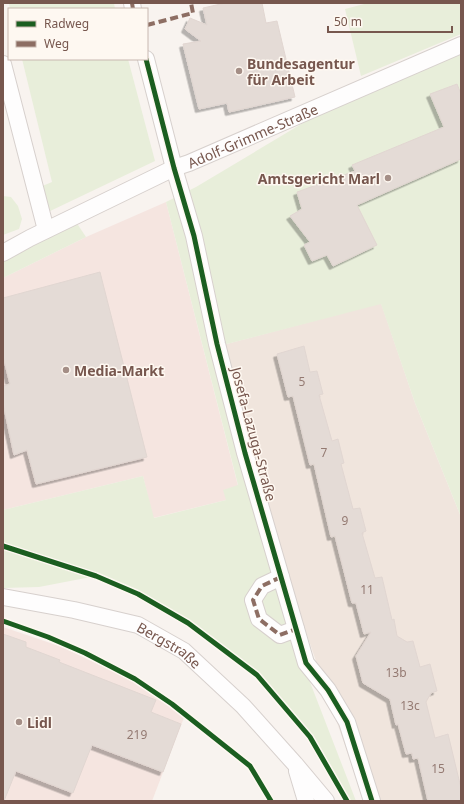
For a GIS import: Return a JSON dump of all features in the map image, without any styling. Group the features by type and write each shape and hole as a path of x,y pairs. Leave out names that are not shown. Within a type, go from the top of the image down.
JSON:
{"street":[{"name":"Adolf-Grimme-Straße","path":"3,253 46,230 174,168 326,105 461,45"},
{"name":"Josefa-Lazuga-Straße","path":"146,60 174,168 194,236 217,344 245,453 306,663 328,690 347,722 372,801"},
{"path":"3,64 46,230"},
{"path":"281,577 262,586 253,600 259,619 280,635 296,629"},
{"name":"Bergstraße","path":"3,597 74,610 138,626 184,651 243,706 326,801"},
{"name":"Bergstraße","path":"295,764 306,801"}],"shaded area":[{"path":"166,202 238,486 226,500 153,518 143,476 3,510 3,278 86,237"},
{"path":"381,303 415,403 461,517 461,801 364,801 270,527 219,346"},
{"path":"3,627 62,647 145,687 185,715 152,801 3,801"}],"green space":[{"path":"9,3 114,3 115,8 10,8"},
{"path":"368,3 461,3 461,34 361,76 345,9"},
{"path":"461,45 461,517 415,403 381,304 219,346 303,664 356,801 348,801 310,737 257,675 188,623 138,594 96,576 39,587 3,588 3,510 143,476 154,518 226,500 223,490 238,485 166,202 196,187 355,92"},
{"path":"22,60 128,60 155,161 46,213 40,187 52,182"},
{"path":"3,196 11,197 18,206 22,219 19,229 3,235"},
{"path":"76,222 86,237 3,278 3,262"}],"building":[{"name":"Bundesagentur für Arbeit","path":"225,3 262,3 266,23 277,21 295,97 229,112 227,103 199,109 183,44 201,41 185,29 190,18 207,25 203,8"},
{"name":"Amtsgericht Marl","path":"457,84 461,94 461,159 357,205 377,245 333,266 327,255 312,261 304,245 310,242 290,216 302,209 297,192 355,171 352,165 444,127 430,94"},
{"name":"Media-Markt","path":"100,272 147,457 36,484 27,450 14,455 3,403 3,386 10,384 3,356 3,298"},
{"path":"304,346 310,372 317,371 323,394 319,395 332,441 338,439 344,463 341,464 353,509 360,508 366,531 362,533 375,578 382,577 392,620 394,619 397,636 407,642 413,641 420,667 430,664 437,691 431,693 426,702 435,738 448,734 461,788 461,801 428,801 418,758 413,759 412,753 406,754 398,724 396,725 390,699 363,683 356,656 371,632 364,634 356,603 352,603 335,536 331,537 314,464 310,465 293,396 288,397 277,354"},
{"path":"3,634 26,642 26,647 60,660 59,662 156,700 151,712 181,724 163,772 92,745 73,793 16,771 3,801"}],"marked path":[{"path":"132,3 133,8"},
{"path":"148,25 193,13 191,3"},
{"path":"281,577 262,586 253,600 259,619 280,635 296,629"}],"cycle path":[{"path":"146,60 174,168 194,236 217,344 245,453 306,663 328,690 347,722 372,801"},
{"path":"3,546 96,576 138,594 188,623 257,675 310,737 347,801"},
{"path":"3,621 48,637 85,653 135,679 172,704 250,766 271,801"}],"place":[{"name":"Bundesagentur für Arbeit","path":"239,71"},
{"name":"Amtsgericht Marl","path":"388,178"},
{"name":"Media-Markt","path":"66,370"},
{"name":"Lidl","path":"19,722"}]}
